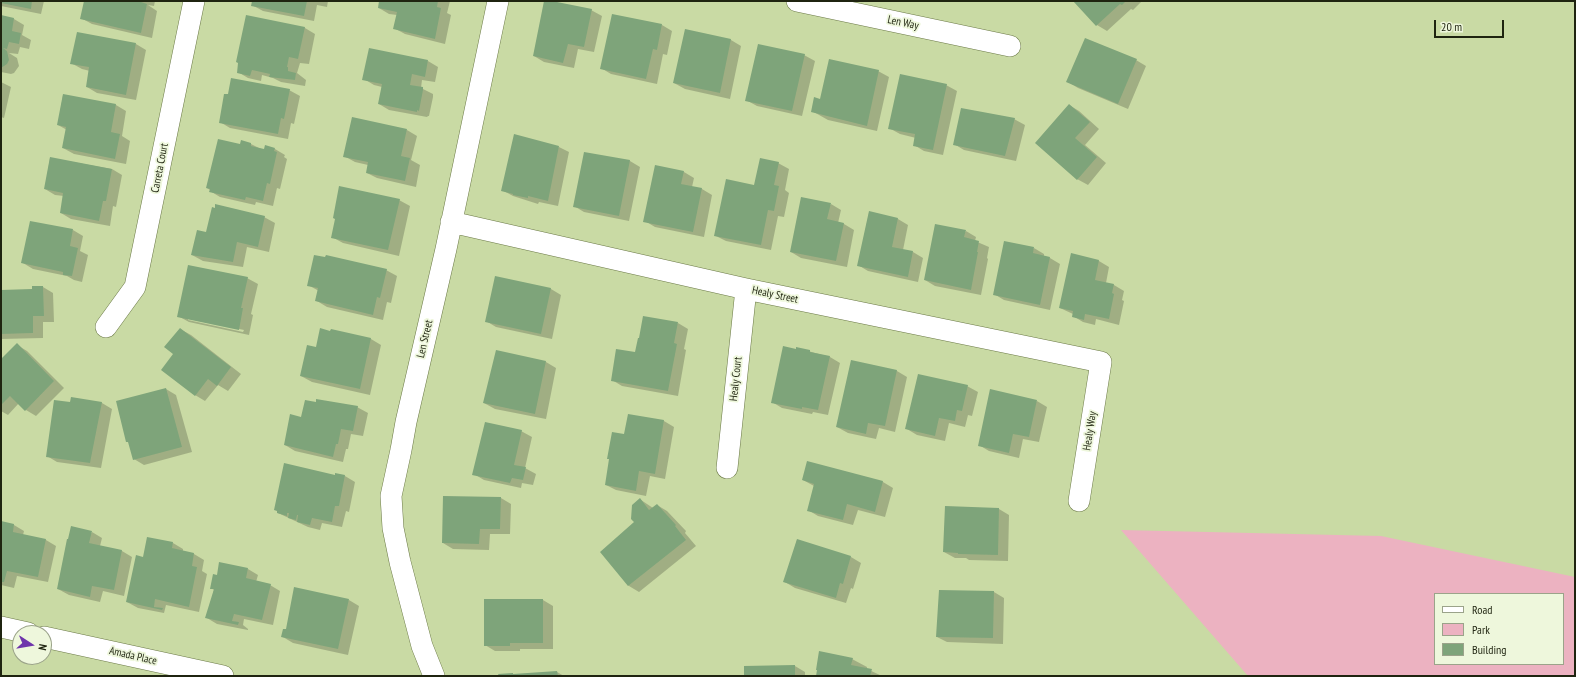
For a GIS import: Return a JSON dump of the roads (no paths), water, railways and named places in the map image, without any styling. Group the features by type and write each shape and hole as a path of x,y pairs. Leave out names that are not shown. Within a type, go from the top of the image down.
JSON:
{"street":[{"name":"Carreta Court","path":"106,327 135,287 194,1"},
{"name":"Len Street","path":"434,676 422,646 400,562 393,528 391,496 498,1"},
{"name":"Len Way","path":"797,1 1010,46"},
{"name":"Healy Street","path":"451,222 746,289 1101,362"},
{"name":"Healy Court","path":"727,468 746,289"},
{"name":"Healy Way","path":"1079,501 1101,362"},
{"path":"1,627 12,629"},
{"name":"Amada Place","path":"52,638 223,676"}]}
